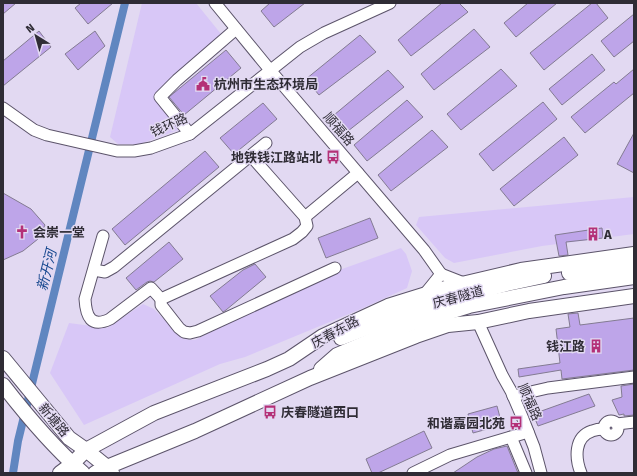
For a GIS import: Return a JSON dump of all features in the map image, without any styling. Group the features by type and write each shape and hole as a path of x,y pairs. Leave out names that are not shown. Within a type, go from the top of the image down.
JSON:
{"main road":[{"name":"庆春东路","path":"60,473 78,468 86,450 154,413 267,369 289,358 323,336 388,306 449,287 521,270 634,254"},
{"name":"庆春隧道","path":"289,358 421,307 507,284 545,275 634,266"},
{"name":"庆春隧道","path":"310,378 337,355 410,324 469,306 564,287 634,277"},
{"path":"105,471 310,378 416,336 448,325 478,322 529,311 634,296"},
{"name":"新塘路","path":"3,358 69,438 86,450 105,471"},
{"name":"新塘路","path":"3,385 32,420 78,468"}],"street":[{"name":"顺福路","path":"215,3 270,70 424,250 441,274"},
{"name":"钱环路","path":"3,108 34,130 47,135 117,151 134,151 151,148 190,134 300,47 324,33 390,3"},
{"path":"190,134 160,97 177,80 236,29"},
{"path":"94,270 105,272 114,267 266,143"},
{"path":"160,299 293,239 307,226 304,217 251,156"},
{"path":"304,217 358,173"},
{"path":"103,236 85,299 86,310 89,318 95,321 104,322 110,319 151,288 160,299 161,305 179,328 184,332 190,333 198,331 335,268"},
{"path":"424,295 441,274 464,283"},
{"name":"顺福路","path":"478,322 513,396 534,447 541,473"},
{"path":"513,396 548,388 634,378"},
{"path":"581,473 577,454 578,444 581,437 598,428 604,429 612,435 617,431 617,424 634,422"},
{"path":"413,473 450,455 528,432"},
{"path":"511,437 526,473"}],"shaded area":[{"path":"142,3 196,3 221,34 155,93 178,130 140,144 118,144 110,137"},
{"path":"634,197 634,234 542,246 454,263 445,258 416,225 419,217"},
{"path":"401,248 406,254 412,271 407,288 361,309 245,357 220,364 84,425 50,373 69,323 107,328 143,304 154,309 183,339 195,340 331,273"}],"building":[{"path":"3,3 16,3 3,14"},
{"path":"81,3 113,3 88,24 75,8"},
{"path":"270,3 305,3 274,27 261,11"},
{"path":"442,3 459,3 468,12 411,56 398,40"},
{"path":"528,3 557,3 516,37 504,23"},
{"path":"592,3 596,3 608,18 544,70 530,53"},
{"path":"634,14 634,41 614,57 601,41"},
{"path":"474,29 490,47 434,90 421,74"},
{"path":"39,31 51,47 3,86 3,61"},
{"path":"95,31 105,46 78,70 65,54"},
{"path":"360,35 376,52 319,95 306,79"},
{"name":"杭州市生态环境局","path":"226,50 241,68 184,115 169,97"},
{"path":"592,54 605,70 562,105 549,89"},
{"path":"501,69 517,86 461,130 447,114"},
{"path":"634,69 634,93 585,133 571,117 614,82 616,84"},
{"path":"388,70 404,87 348,131 334,115"},
{"path":"407,100 423,117 367,161 354,145"},
{"path":"543,102 557,119 493,171 479,154"},
{"path":"263,103 277,119 234,154 220,138"},
{"path":"432,130 448,147 391,191 378,175"},
{"path":"634,133 634,173 617,164"},
{"path":"564,137 578,155 514,206 500,189"},
{"path":"205,151 219,167 125,245 112,229"},
{"name":"会崇一堂","path":"3,193 31,209 45,225 38,239 23,251 3,260"},
{"path":"370,218 378,238 326,258 318,238"},
{"path":"602,228 603,238 566,242 568,255 559,256 555,235"},
{"path":"169,242 183,259 154,282 147,282 136,290 126,278"},
{"path":"255,264 266,277 223,312 210,296 243,270"},
{"name":"钱江路","path":"578,313 580,325 634,318 634,370 562,379 561,370 519,377 518,369 560,363 556,329 570,327 568,314"},
{"path":"634,384 634,415 619,415 612,400 622,397 621,386"},
{"path":"589,394 595,406 538,426 533,414"},
{"path":"497,406 502,425 473,433 468,414"},
{"path":"424,431 432,448 378,473 372,473 366,459"},
{"path":"507,446 518,473 453,473 477,457 494,449"}],"waterway":[{"name":"新开河","path":"13,473 18,441 125,3"}],"place":[{"name":"杭州市生态环境局","path":"203,84"},
{"name":"地铁钱江路站北","path":"333,157"},
{"name":"会崇一堂","path":"22,232"},
{"name":"A","path":"593,234"},
{"name":"钱江路","path":"596,346"},
{"name":"庆春隧道西口","path":"270,412"},
{"name":"和谐嘉园北苑","path":"516,423"}]}
